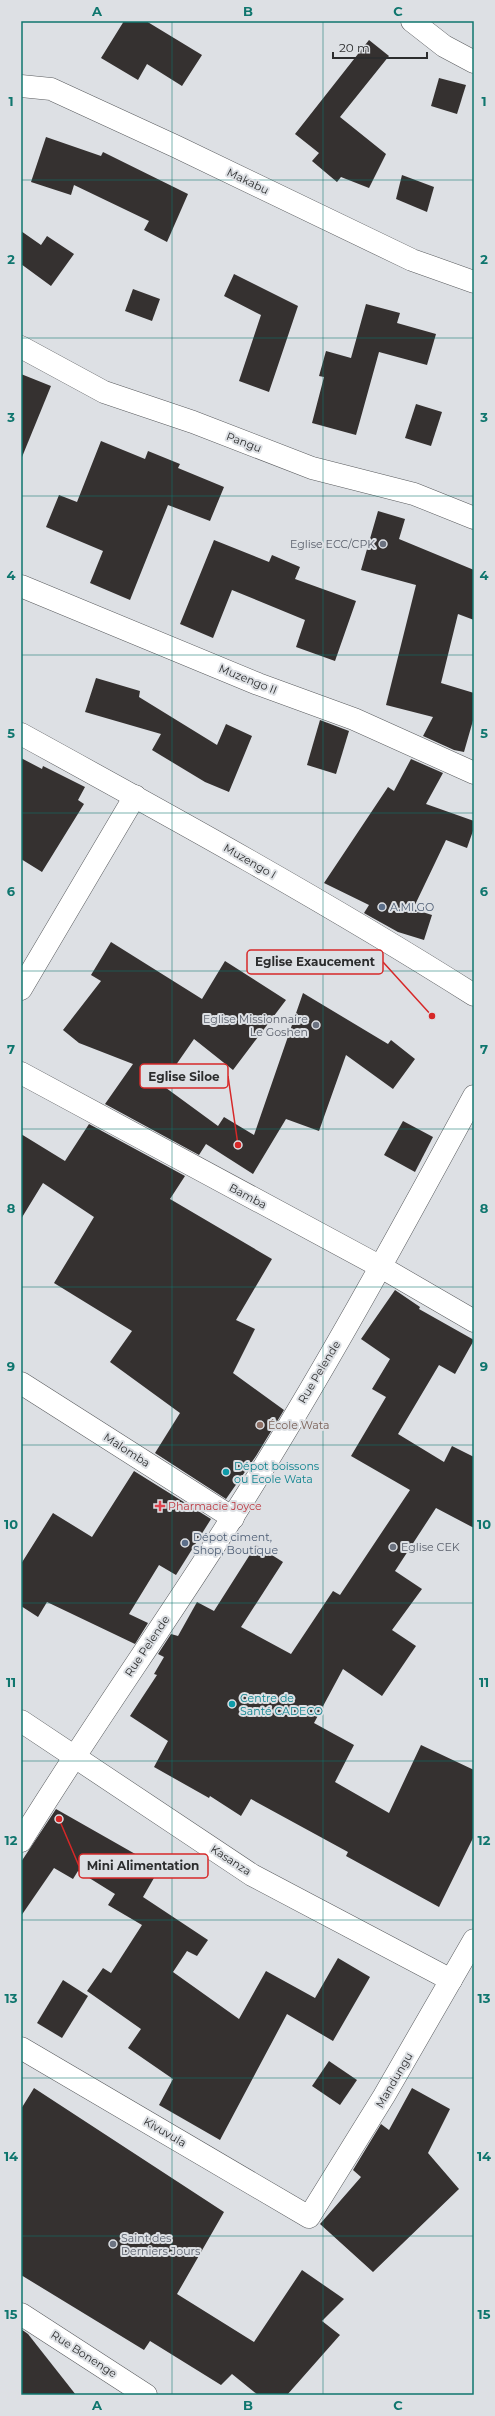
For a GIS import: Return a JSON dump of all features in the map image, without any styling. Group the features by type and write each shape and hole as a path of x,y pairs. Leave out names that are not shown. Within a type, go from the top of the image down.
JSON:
{"street":[{"path":"412,21 444,46 474,62"},
{"name":"Makabu","path":"21,86 51,89 189,152 412,260 474,282"},
{"name":"Pangu","path":"21,347 104,392 192,422 312,468 414,494 474,518"},
{"name":"Muzengo II","path":"21,586 258,684 354,719 474,774"},
{"name":"Muzengo I","path":"21,734 135,796 373,931 474,996"},
{"path":"21,989 135,796"},
{"name":"Bamba","path":"21,1073 381,1267 474,1321"},
{"name":"Rue Pelende","path":"21,1841 73,1756 232,1518 381,1267 474,1096"},
{"name":"Malomba","path":"21,1382 232,1518"},
{"name":"Kasanza","path":"21,1722 252,1875 452,1980"},
{"name":"Mandungu","path":"310,2217 340,2170 474,1940"},
{"name":"Kivuvula","path":"21,2048 310,2217"},
{"name":"Rue Bonenge","path":"21,2314 146,2395"}],"building":[{"path":"124,21 146,21 202,55 182,86 147,64 138,80 101,58"},
{"path":"369,40 389,56 340,117 386,154 369,188 341,177 337,182 312,161 319,153 295,134"},
{"path":"439,78 466,85 457,114 431,106"},
{"path":"46,137 101,156 103,152 188,194 167,242 144,230 149,221 74,185 71,195 31,182"},
{"path":"402,175 434,187 427,212 396,199"},
{"path":"21,231 41,245 47,236 74,254 51,286 21,264"},
{"path":"234,274 298,306 269,392 239,381 261,315 224,296"},
{"path":"133,289 160,299 152,321 125,311"},
{"path":"366,304 400,313 397,323 436,334 427,365 379,352 356,435 312,423 324,377 319,376 326,351 351,358"},
{"path":"21,374 51,386 22,457 21,457"},
{"path":"416,404 442,412 431,446 405,438"},
{"path":"101,441 145,459 148,451 180,464 178,468 224,487 210,521 168,505 130,600 90,583 103,551 46,527 59,495 77,502"},
{"path":"378,511 405,519 399,539 474,570 474,620 458,614 441,683 474,693 474,717 464,752 454,750 423,736 433,717 386,705 416,585 361,570"},
{"path":"214,540 269,562 272,555 300,567 295,579 356,601 335,661 296,647 305,620 232,590 213,638 180,624"},
{"path":"96,678 140,691 139,697 217,745 226,724 252,736 229,792 205,782 152,750 161,734 85,712"},
{"path":"320,720 349,731 336,774 307,765"},
{"path":"21,758 42,769 43,766 85,787 78,800 84,804 42,872 21,859"},
{"path":"411,759 443,773 426,804 474,821 474,828 467,848 446,840 413,909 432,915 424,940 398,932 371,917 364,913 369,905 324,883 388,787 394,791"},
{"path":"111,942 202,999 225,961 286,1000 233,1070 194,1039 162,1085 218,1126 224,1117 254,1135 303,993 388,1044 391,1040 415,1059 393,1089 346,1055 319,1131 286,1119 253,1174 206,1144 199,1155 105,1104 133,1064 79,1043 63,1030 101,981 91,975"},
{"path":"403,1121 433,1137 415,1172 384,1155"},
{"path":"89,1124 185,1176 170,1199 272,1259 236,1320 255,1329 233,1373 284,1410 256,1456 226,1499 155,1453 180,1413 110,1362 132,1331 54,1283 94,1217 43,1183 21,1219 21,1134 65,1161"},
{"path":"395,1290 420,1307 419,1309 474,1340 455,1374 439,1365 398,1434 444,1462 452,1446 474,1457 474,1528 436,1508 395,1571 422,1589 392,1630 416,1646 382,1696 343,1669 314,1723 354,1745 335,1782 389,1813 421,1745 474,1770 474,1836 439,1907 346,1856 348,1852 251,1799 241,1816 210,1796 209,1798 154,1767 168,1741 130,1716 157,1675 154,1674 164,1657 158,1654 171,1634 178,1636 197,1602 214,1611 256,1545 283,1562 241,1627 291,1654 333,1591 340,1595 410,1490 351,1456 386,1397 372,1389 390,1359 361,1339"},
{"path":"134,1471 211,1519 176,1575 159,1565 129,1614 148,1623 135,1644 47,1602 38,1617 21,1606 21,1564 53,1513 92,1537"},
{"path":"56,1809 137,1855 135,1859 158,1871 143,1897 208,1940 197,1956 187,1951 173,1972 239,2019 266,1971 315,1998 338,1958 370,1977 333,2041 287,2014 220,2140 159,2105 173,2079 128,2048 141,2029 87,1991 103,1968 111,1973 142,1925 108,1905 115,1894 78,1871 73,1879 54,1868 21,1916 21,1862"},
{"path":"63,1980 88,1996 62,2038 37,2023"},
{"path":"329,2061 357,2080 340,2105 312,2086"},
{"name":"Saint des Derniers Jours","path":"34,2088 224,2212 177,2294 254,2342 302,2270 344,2299 322,2321 340,2335 287,2395 258,2395 232,2374 221,2385 150,2341 144,2350 21,2275 21,2109"},
{"path":"412,2088 450,2109 428,2153 459,2189 373,2272 320,2224 361,2177 353,2170 381,2124 389,2130"},
{"path":"21,2329 28,2334 76,2395 21,2395"}],"place":[{"name":"Eglise ECC/CPK","path":"383,544"},
{"name":"A.MI.GO","path":"382,907"},
{"name":"Eglise Exaucement","path":"432,1016"},
{"name":"Eglise Missionnaire Le Goshen","path":"316,1025"},
{"name":"Eglise Siloe","path":"238,1145"},
{"name":"École Wata","path":"260,1425"},
{"name":"Dépot boissons ou Ecole Wata","path":"226,1472"},
{"name":"Pharmacie Joyce","path":"160,1506"},
{"name":"Dépot ciment, Shop, Boutique","path":"185,1543"},
{"name":"Eglise CEK","path":"393,1547"},
{"name":"Centre de Santé CADECO","path":"232,1704"},
{"name":"Mini Alimentation","path":"59,1819"},
{"name":"Saint des Derniers Jours","path":"113,2244"}]}
